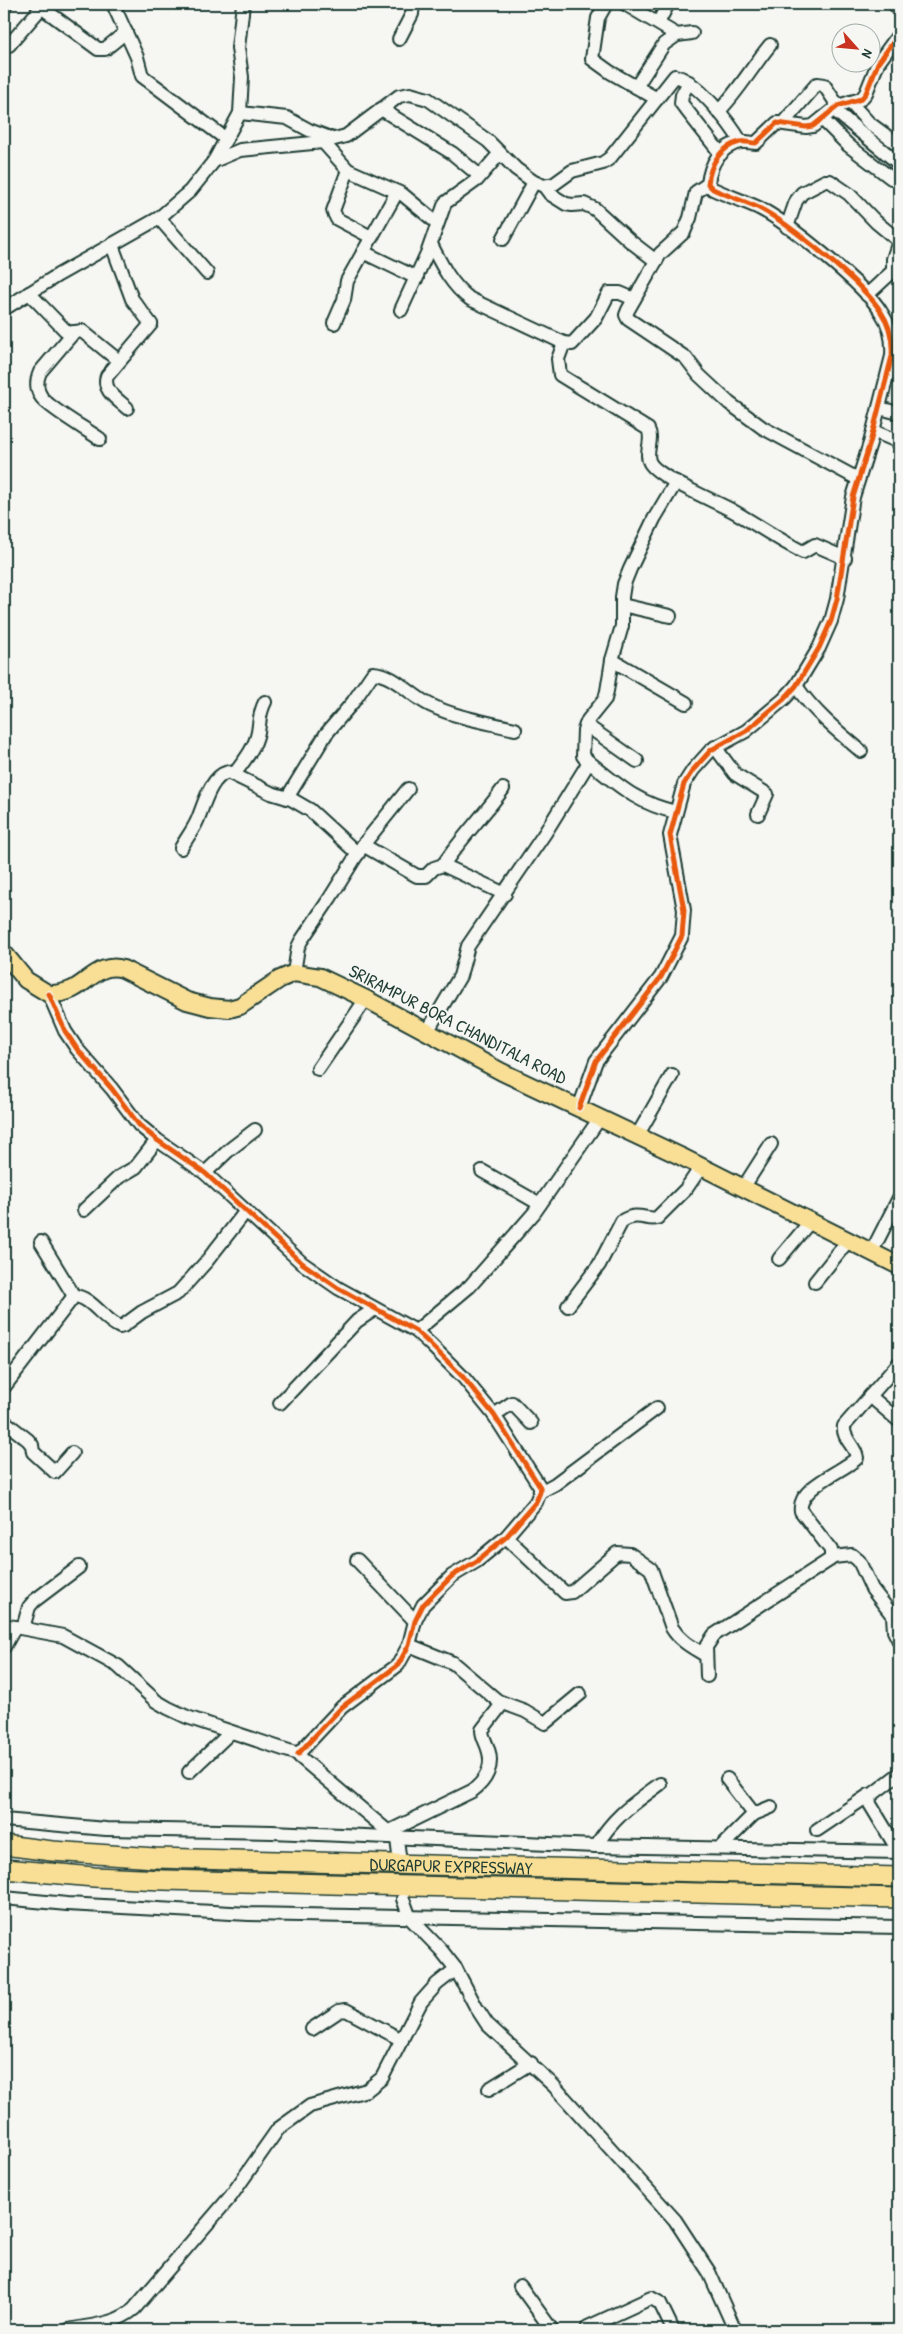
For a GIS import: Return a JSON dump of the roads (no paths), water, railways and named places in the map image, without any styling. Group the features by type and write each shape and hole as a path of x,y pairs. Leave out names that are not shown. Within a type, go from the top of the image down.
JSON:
{"highway":[{"name":"DURGAPUR EXPRESSWAY","path":"4,1845 102,1856 165,1859 899,1877"},
{"name":"DURGAPUR EXPRESSWAY","path":"4,1869 164,1880 899,1898"}],"main road":[{"path":"4,953 26,980 49,994 68,991 101,970 113,967 123,969 187,1001 210,1007 229,1009 240,1006 280,979 294,973"},
{"name":"SRIRAMPUR BORA CHANDITALA ROAD","path":"294,973 320,977 366,999 502,1072 702,1167 809,1223 899,1266"}],"street":[{"path":"113,4 137,57 142,76 226,139"},
{"path":"4,309 159,218 190,191 214,161 240,114 242,77 238,48 243,4"},
{"path":"399,39 412,14 413,4"},
{"path":"606,4 598,18 592,59 657,99"},
{"path":"625,4 677,35"},
{"path":"658,23 668,4"},
{"path":"894,4 899,9"},
{"path":"8,45 39,6 102,51 126,32"},
{"path":"636,87 664,44 677,35 692,33"},
{"path":"858,479 776,436 729,403 699,375 686,358 628,319 626,315 656,261 684,232 690,218 696,192 708,184 713,162 721,154 742,142 756,143 777,123 806,127 813,126 841,106 861,99 866,92 878,63 896,48 899,34"},
{"path":"718,112 730,100 752,66 770,44"},
{"path":"539,184 554,184 572,171 603,162 610,158 675,76 684,77 718,112 742,142"},
{"path":"689,82 682,95 681,104 721,154"},
{"path":"783,123 817,84 824,85 841,106 898,163"},
{"path":"214,161 240,150 328,141 346,136 399,96 410,94 428,99 488,141 516,169 566,204 584,204 595,208 630,241 656,261"},
{"path":"841,106 869,123 899,145"},
{"path":"381,110 452,152 480,176"},
{"path":"240,114 287,118 328,141 348,170 397,192 437,223"},
{"path":"822,119 849,146 892,178"},
{"path":"401,310 431,244 445,203 480,176 500,153"},
{"path":"348,170 333,210 337,219 371,237"},
{"path":"787,227 794,206 802,193 825,181 830,181 849,194 876,222 899,241 893,259 893,271 867,294"},
{"path":"504,239 539,184"},
{"path":"579,1108 596,1060 661,977 682,936 684,910 670,835 684,784 702,759 715,747 746,731 784,699 796,686 819,648 838,599 853,497 873,431 892,356 892,342 881,311 867,294 787,227 760,209 713,189 708,184"},
{"path":"334,323 344,300 347,281 397,192"},
{"path":"159,218 207,273"},
{"path":"431,244 446,273 470,299 564,343 572,344 596,318 609,293 620,293 634,299"},
{"path":"112,245 132,299 151,324 107,376 106,386 127,408"},
{"path":"363,252 416,278"},
{"path":"29,293 65,330 69,333 82,331 119,361"},
{"path":"74,332 40,372 37,386 42,397 100,439"},
{"path":"564,343 558,359 560,375 648,429 651,437 648,459 650,463 676,482 733,511 803,552 815,545 844,558"},
{"path":"879,408 899,413"},
{"path":"873,431 899,442"},
{"path":"676,482 624,584 622,626 612,660 605,699 586,726 582,747 583,756 588,762 642,802 676,812"},
{"path":"622,605 670,616"},
{"path":"612,660 686,703"},
{"path":"287,798 326,734 353,702 373,672 401,685 437,708 468,720 515,729"},
{"path":"796,686 808,704 861,752"},
{"path":"235,773 252,748 258,734 260,713 265,702"},
{"path":"586,726 637,761"},
{"path":"715,747 735,774 767,794 758,814"},
{"path":"426,1032 460,976 468,946 545,833 588,762"},
{"path":"181,848 196,823 216,780 224,773 235,773 265,790 287,798 310,810 360,849 421,877 426,876 434,868 443,865 462,837 484,815 503,789"},
{"path":"294,973 301,941 360,849 408,789"},
{"path":"443,865 505,894"},
{"path":"49,994 65,1031 77,1049 112,1088 136,1120 158,1140 205,1173 302,1263 338,1288 416,1331 458,1372 494,1414 537,1482 540,1492"},
{"path":"318,1069 366,999"},
{"path":"637,1136 672,1075"},
{"path":"416,1331 470,1286 540,1204 600,1118"},
{"path":"205,1173 229,1150 256,1130"},
{"path":"84,1210 120,1178 136,1168 158,1140"},
{"path":"743,1188 771,1144"},
{"path":"568,1306 599,1265 622,1221 626,1218 643,1216 653,1219 657,1218 686,1190 702,1167"},
{"path":"482,1171 540,1204"},
{"path":"871,1253 899,1198"},
{"path":"41,1242 74,1296 90,1303 113,1324 123,1326 142,1312 178,1293 246,1211"},
{"path":"779,1259 809,1223"},
{"path":"815,1282 847,1242"},
{"path":"4,1387 31,1348 74,1296"},
{"path":"280,1403 357,1321 375,1310"},
{"path":"833,1556 831,1550 800,1507 804,1499 818,1484 857,1458 843,1430 847,1422 899,1363"},
{"path":"870,1396 899,1421"},
{"path":"494,1414 512,1403 531,1423"},
{"path":"298,1754 342,1707 398,1665 409,1645 415,1621 423,1605 444,1582 506,1537 536,1502 540,1492 563,1478 657,1408"},
{"path":"4,1421 28,1440 34,1452 55,1472 72,1453"},
{"path":"506,1537 565,1593 572,1592 617,1553 624,1552 642,1561 654,1574 672,1628 677,1636 686,1644 705,1655"},
{"path":"707,1676 705,1655 708,1641 714,1635 826,1564 833,1556 852,1555 860,1561 872,1588 892,1616 894,1631 899,1641"},
{"path":"357,1560 415,1621"},
{"path":"4,1647 14,1626 34,1601 79,1567"},
{"path":"14,1626 63,1636 85,1646 118,1666 156,1701 168,1708 231,1732 298,1754 393,1835 398,1855"},
{"path":"409,1645 453,1663 502,1704 520,1708 545,1723 552,1720 580,1694"},
{"path":"393,1835 472,1792 482,1782 490,1767 489,1751 482,1730 502,1704"},
{"path":"189,1772 231,1732"},
{"path":"817,1830 899,1774"},
{"path":"727,1779 754,1814"},
{"path":"596,1846 608,1826 619,1815 660,1784"},
{"path":"869,1795 870,1804 899,1852"},
{"path":"721,1847 754,1814 771,1807"},
{"path":"4,1820 106,1829 393,1835 596,1846 899,1852"},
{"path":"4,1898 170,1911 410,1918 659,1921 899,1927"},
{"path":"403,1899 410,1918 441,1950 456,1969 487,2024 531,2063 627,2165 675,2220 709,2272 735,2330"},
{"path":"68,2330 114,2321 125,2316 231,2196 278,2129 310,2106 372,2087 387,2071 425,1996 456,1969"},
{"path":"312,2028 339,2011 346,2010 402,2040"},
{"path":"490,2089 531,2063"},
{"path":"520,2286 552,2330"},
{"path":"588,2327 651,2298 660,2303 673,2330"}]}
